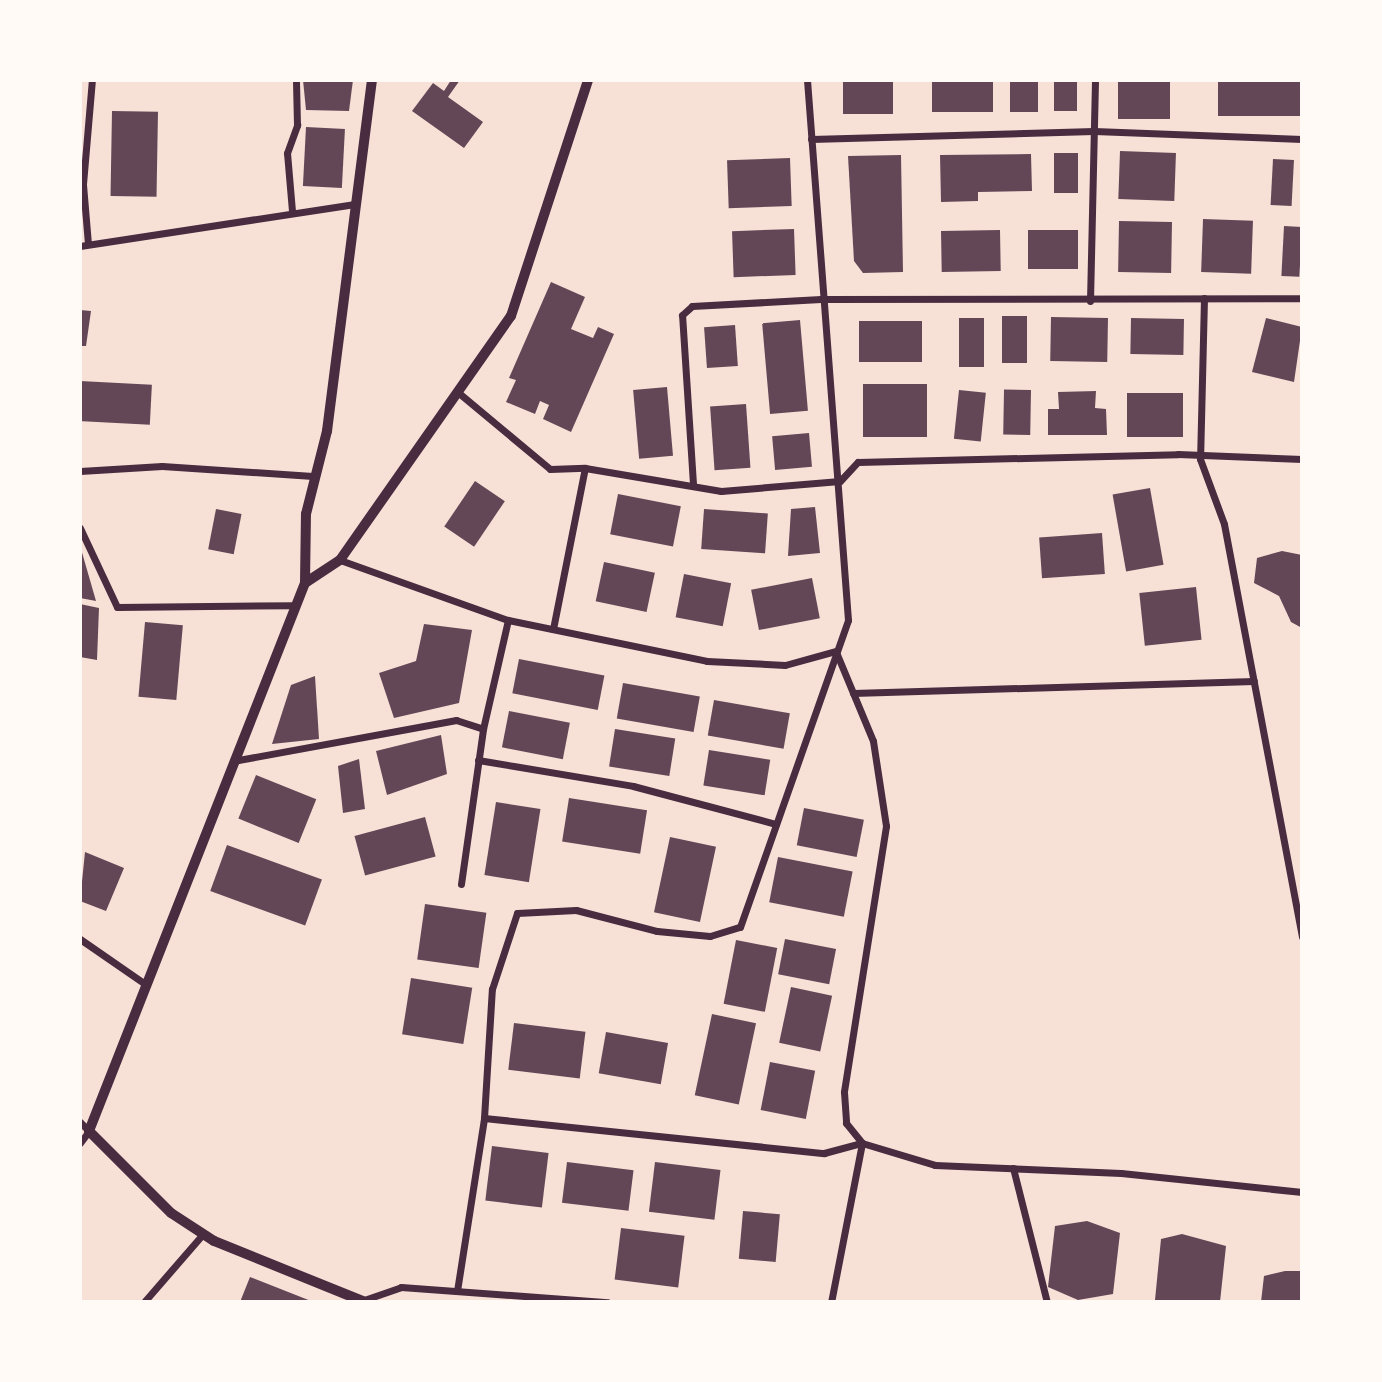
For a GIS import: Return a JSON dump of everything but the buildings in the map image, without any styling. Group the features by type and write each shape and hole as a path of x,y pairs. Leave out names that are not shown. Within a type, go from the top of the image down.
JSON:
{"street":[{"path":"92,80 83,184 84,245 292,211 355,204"},
{"path":"292,211 286,153 297,125 296,80"},
{"path":"80,1143 89,1131 230,762 305,583 313,476 327,431 372,80"},
{"path":"305,583 340,560 460,394 511,316 588,80"},
{"path":"457,1291 484,1118 492,989 517,913 576,910 657,931 710,936 740,927 848,620 840,481 821,299 807,80"},
{"path":"1090,301 1095,80"},
{"path":"810,139 1094,131 1301,139"},
{"path":"1204,298 1200,459 1224,524 1301,937"},
{"path":"693,484 682,315 708,301 1301,298"},
{"path":"460,394 550,469 585,468 693,484 721,491 840,481 858,462 1178,454 1200,459 1301,459"},
{"path":"80,471 162,466 313,476"},
{"path":"553,629 585,468"},
{"path":"80,528 117,607 294,605"},
{"path":"340,560 508,620 707,662 785,665 836,651"},
{"path":"461,884 483,729 508,620"},
{"path":"831,1301 862,1143 846,1123 844,1092 886,826 873,741 836,651"},
{"path":"853,693 1254,681"},
{"path":"230,762 456,720 483,729"},
{"path":"478,760 633,786 776,824"},
{"path":"80,939 145,984"},
{"path":"484,1118 824,1153 862,1143 935,1165 1013,1168 1301,1192"},
{"path":"80,1122 171,1213 203,1234 364,1301 401,1287 607,1301"},
{"path":"1013,1168 1046,1301"},
{"path":"144,1301 203,1234"}]}
